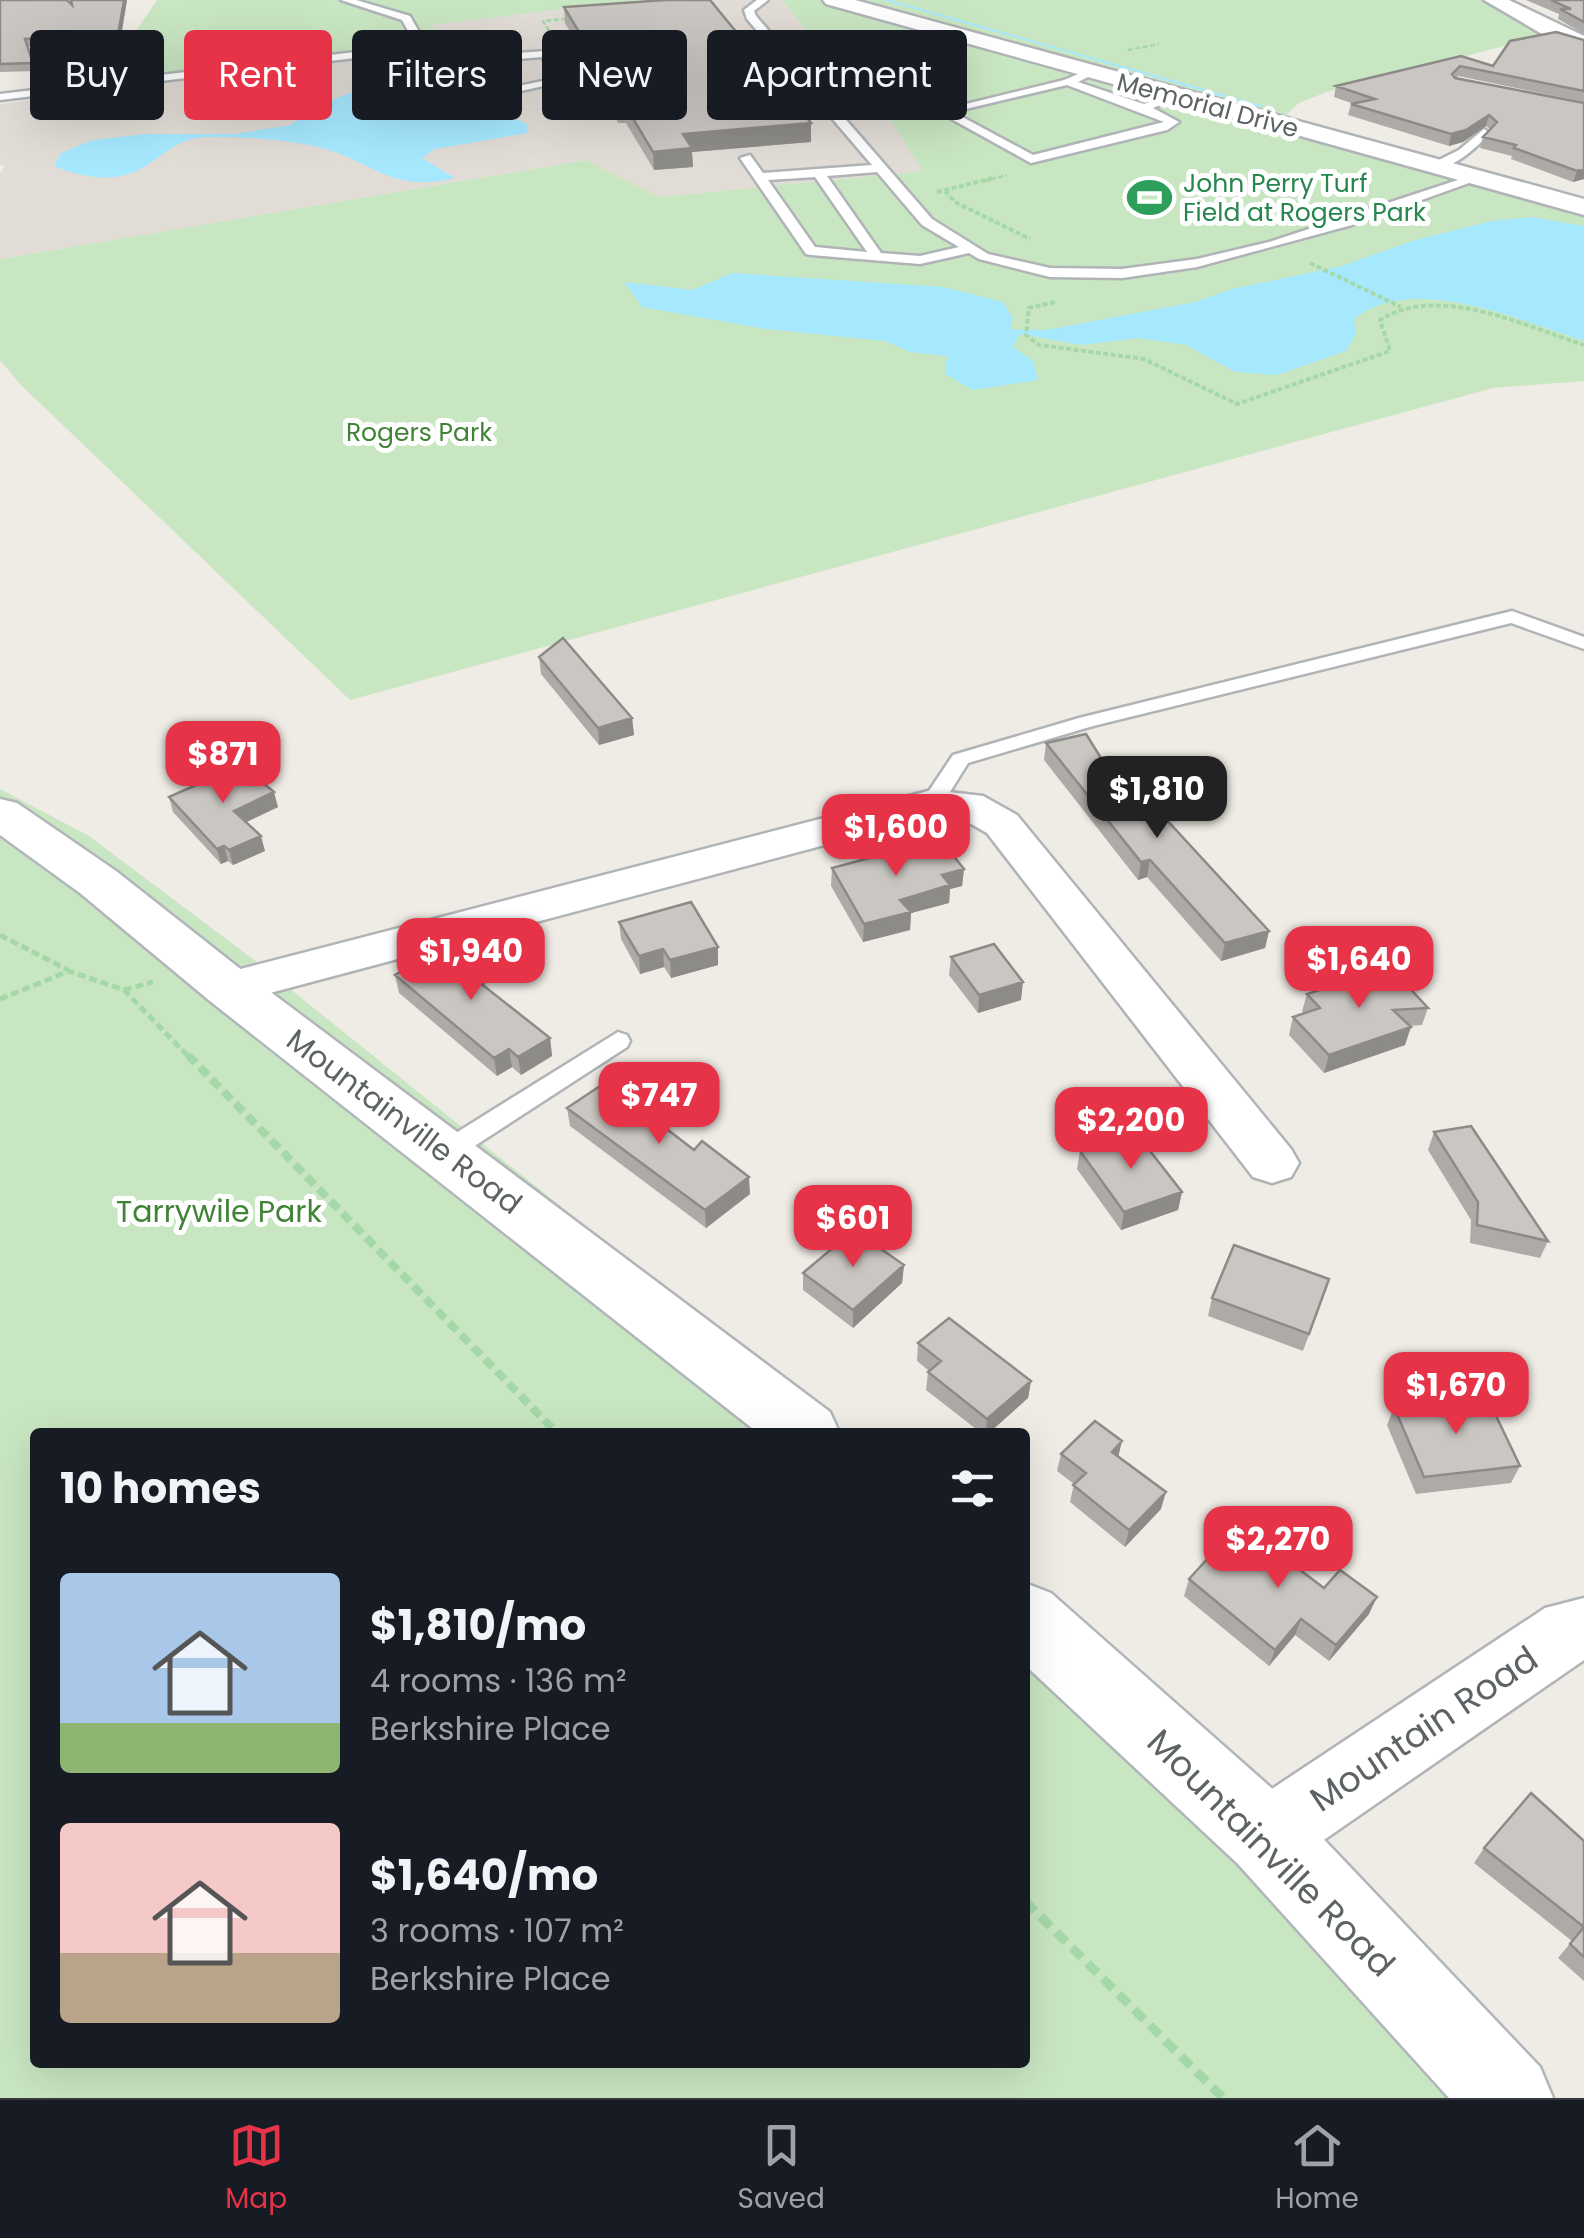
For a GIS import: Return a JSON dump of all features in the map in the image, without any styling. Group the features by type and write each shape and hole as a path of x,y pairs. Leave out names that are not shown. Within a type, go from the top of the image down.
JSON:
{"street":[{"name":"Memorial Drive","path":"833,0 1078,77 1172,96 1584,206"},
{"path":"1494,0 1549,30 1584,43"},
{"path":"229,988 950,804 1002,824 1272,1163"},
{"name":"Mountainville Road","path":"0,814 98,882 229,988 801,1428"},
{"name":"Mountainville Road","path":"1030,1622 1266,1836 1509,2098"},
{"name":"Mountain Road","path":"1266,1836 1569,1630 1584,1629"}],"lane":[{"path":"346,0 406,18 413,30"},
{"path":"763,0 749,10 750,16 927,222 952,244 1019,267 1085,275 1133,274 1200,264 1477,178"},
{"path":"0,97 352,54"},
{"path":"478,54 545,54 560,81 486,96 428,63 478,54"},
{"path":"1078,77 1173,122 1031,159 943,112 1078,77"},
{"path":"1144,108 1172,96"},
{"path":"1432,166 1462,153 1484,133"},
{"path":"746,158 810,251 920,260 966,250"},
{"path":"761,178 880,168"},
{"path":"819,173 877,257"},
{"path":"950,804 960,759 1086,722 1512,617 1584,643"},
{"path":"444,1152 618,1041"}],"path":[{"path":"1126,53 1121,52 1159,44"},
{"path":"945,191 955,202 1043,245"},
{"path":"1310,263 1401,308"},
{"path":"1027,325 1026,335 1039,345 1144,359 1237,404 1390,351 1380,320 1401,308 1420,305 1456,309 1584,345"},
{"path":"0,935 69,971 124,990 552,1428"},
{"path":"0,999 69,971"},
{"path":"1030,1906 1222,2098"}],"shaded area":[{"path":"640,0 782,0 806,30 707,30 707,120 891,120 924,171 658,197 586,160 0,259 0,173 5,166 0,165 0,104 30,100 30,120 164,120 164,83 184,80 184,120 332,120 332,61 352,59 352,120 522,120 522,30 434,30 431,25"}],"green space":[{"path":"157,0 640,0 432,25 435,30 352,30 352,60 332,62 332,30 184,30 184,81 164,83 164,30 137,30"},
{"name":"Rogers Park","path":"782,0 1488,0 1542,36 1327,92 1299,103 1274,126 1584,211 1584,381 1493,388 350,700 20,384 0,360 0,259 586,160 659,197 923,171 891,120 967,120 967,30 806,30"},
{"name":"Tarrywile Park","path":"0,789 89,836 249,956 832,1428 30,1428 30,2068 1030,2068 1030,1597 1548,2098 0,2098"}],"water":[{"path":"352,92 352,120 518,120 527,124 527,133 435,149 422,158 455,178 434,182 400,180 344,155 311,146 238,137 191,139 138,170 114,177 78,174 54,166 61,153 93,140 145,134 234,134 291,125 298,120 332,120 332,100"},
{"path":"1532,217 1584,226 1584,341 1467,304 1406,300 1378,306 1354,319 1356,334 1346,351 1277,375 1235,372 1186,345 1138,338 1082,345 1020,334 1013,347 1033,361 1038,380 973,390 945,374 947,356 910,352 885,341 766,329 642,307 624,282 693,290 732,273 943,287 1003,302 1013,319 1010,329 1046,330 1195,302 1232,289 1342,266 1412,241 1492,221"}],"building":[{"path":"0,0 67,0 72,5 71,0 124,0 119,30 30,30 30,39 25,39 30,63 0,64"},
{"path":"710,0 735,30 707,30 707,120 811,123 683,134 692,148 653,152 634,120 687,120 687,30 578,30 564,7"},
{"path":"1551,0 1584,0 1584,22 1560,9 1571,9"},
{"path":"1556,32 1584,40 1584,91 1460,66 1452,74 1455,78 1584,103 1584,169 1577,171 1514,148 1516,145 1483,137 1497,122 1489,115 1466,130 1451,134 1351,104 1375,99 1336,86 1461,56 1493,66 1510,41"},
{"path":"563,638 632,718 598,728 539,657"},
{"path":"1086,734 1106,766 1109,761 1148,805 1152,804 1269,931 1225,943 1150,860 1141,862 1046,743"},
{"path":"241,765 274,792 234,811 261,836 229,850 224,846 217,849 169,797"},
{"path":"940,839 964,869 942,875 950,885 900,900 911,912 864,924 832,868"},
{"path":"691,902 718,947 670,960 663,949 639,956 619,922"},
{"path":"449,944 482,968 470,975 550,1038 518,1057 509,1049 494,1058 395,975"},
{"path":"994,944 1023,982 979,995 951,957"},
{"path":"1390,967 1428,1008 1393,1010 1411,1027 1329,1055 1293,1017 1320,1008 1307,994"},
{"path":"606,1082 694,1150 702,1141 749,1177 705,1210 567,1108"},
{"path":"1471,1126 1548,1241 1477,1225 1478,1202 1434,1132"},
{"path":"1136,1133 1182,1192 1124,1212 1080,1151"},
{"path":"854,1230 904,1265 853,1310 803,1273"},
{"path":"1234,1245 1329,1279 1309,1334 1212,1298"},
{"path":"949,1318 1031,1381 987,1419 928,1372 941,1361 918,1343"},
{"path":"1487,1397 1520,1466 1424,1477 1394,1407"},
{"path":"1095,1421 1122,1441 1112,1452 1166,1492 1129,1530 1073,1485 1086,1473 1061,1454"},
{"path":"1239,1524 1324,1588 1340,1570 1377,1597 1336,1645 1301,1619 1275,1650 1189,1579"},
{"path":"1531,1793 1584,1841 1584,1927 1484,1848"},
{"path":"1584,1927 1584,1957 1570,1944"}],"waterway":[{"path":"885,0 1261,106"}],"place":[{"name":"John Perry Turf Field at Rogers Park","path":"1150,197"}]}
